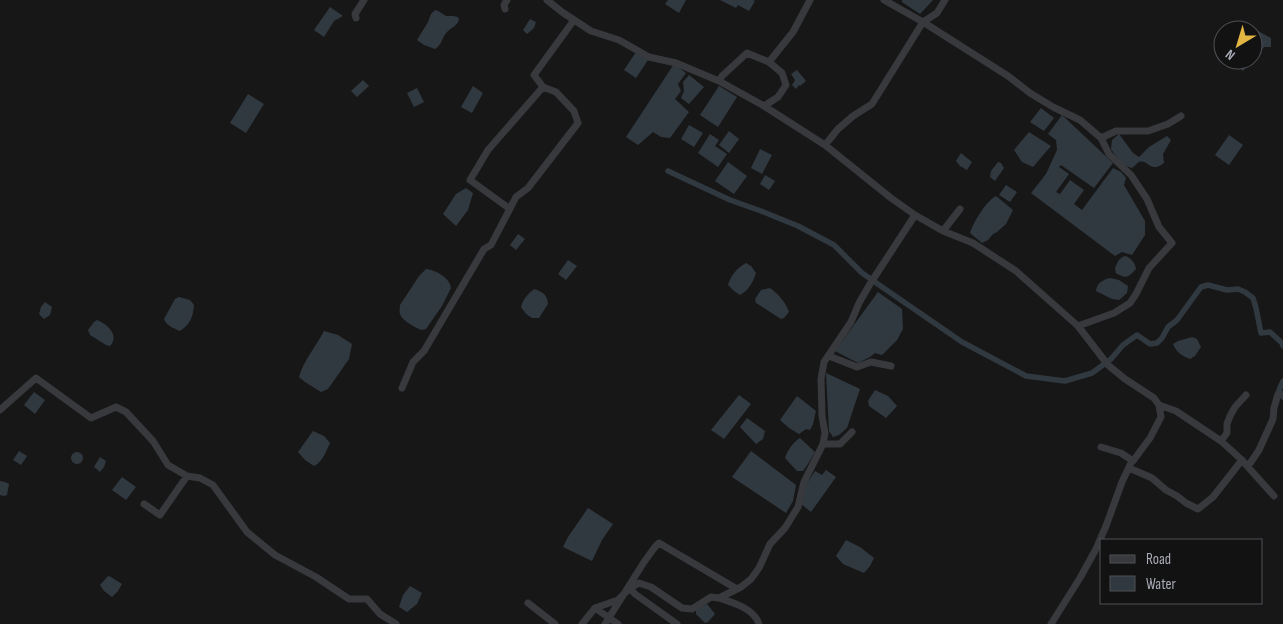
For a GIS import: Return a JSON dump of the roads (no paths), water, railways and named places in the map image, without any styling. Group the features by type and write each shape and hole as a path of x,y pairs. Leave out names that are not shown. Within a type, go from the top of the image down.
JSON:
{"street":[{"path":"356,18 355,14 364,0"},
{"path":"505,9 504,5 507,0"},
{"path":"548,0 590,31 619,40 648,57 676,63 719,81 764,106 825,145 890,198 915,215 943,231 973,243 1016,270 1078,326 1106,363 1132,384 1154,398 1159,405 1161,417 1150,438 1129,468 1100,539"},
{"path":"769,62 793,32 810,0"},
{"path":"884,0 923,22 1008,76 1030,93 1080,120 1101,138 1109,154 1131,174 1147,199 1159,227 1172,243 1149,268 1130,303 1114,313 1078,326"},
{"path":"825,145 853,116 872,104 923,22 937,13 945,0"},
{"path":"402,388 413,362 424,351 484,249 491,245 516,198 528,188 578,123 574,111 556,92 543,87 534,75 574,20"},
{"path":"719,81 747,53 769,62 782,73 786,85 778,97 764,106"},
{"path":"510,209 470,180 488,150 543,87"},
{"path":"1101,138 1116,131 1148,131 1168,124 1181,116"},
{"path":"943,231 960,209"},
{"path":"719,598 752,579 770,544 785,528 798,507 804,482 823,444 825,433 822,416 821,379 824,362 851,322 860,303 915,215"},
{"path":"828,356 857,367 871,362 891,366"},
{"path":"0,410 36,378 91,418 116,408 126,412 153,441 168,465 187,476 200,478 213,485 247,532 275,555 316,577 349,599 367,599 380,614 396,624"},
{"path":"1129,468 1152,478 1166,490 1198,509 1213,498 1244,463 1251,462 1259,450 1273,419 1278,394"},
{"path":"1221,441 1227,433 1227,424 1230,416 1246,395"},
{"path":"1159,405 1176,411 1221,441 1274,496"},
{"path":"823,444 840,444 852,432"},
{"path":"1101,447 1121,453 1134,461"},
{"path":"144,504 160,515 187,476"},
{"path":"1051,624 1080,578 1100,539"},
{"path":"607,621 644,562 655,547 660,544 737,589"},
{"path":"582,624 595,608 618,600 639,583 651,587 686,609 692,609 711,598 719,598 751,611 759,624"},
{"path":"627,591 635,594 677,624"},
{"path":"528,604 555,624"},
{"path":"595,608 607,621 618,624"}],"water":[{"path":"668,0 686,0 679,13 665,4"},
{"path":"720,0 755,1 749,11 738,5 736,8"},
{"path":"902,0 933,0 920,14 902,2"},
{"path":"330,7 343,16 334,21 324,37 314,30"},
{"path":"435,10 446,16 458,17 459,20 445,34 435,49 417,40"},
{"path":"530,19 536,22 534,28 527,34 523,30"},
{"path":"1263,34 1271,38 1271,47 1264,47"},
{"path":"636,52 648,60 636,78 624,70"},
{"path":"674,64 686,73 678,84 681,91 675,99 689,112 670,138 661,137 653,132 638,145 626,137"},
{"path":"797,70 806,81 796,89 792,85 795,80 791,74"},
{"path":"689,75 704,87 689,104 681,98 684,91 683,82"},
{"path":"363,80 369,86 357,97 351,91"},
{"path":"473,86 483,93 472,113 461,107"},
{"path":"719,86 737,97 718,127 700,115"},
{"path":"417,88 424,102 414,107 407,93"},
{"path":"248,94 264,104 246,133 230,123"},
{"path":"1041,108 1054,118 1044,131 1030,122"},
{"path":"1062,115 1113,163 1094,188 1061,165 1059,167 1069,174 1056,192 1060,194 1070,180 1084,190 1074,204 1082,210 1113,168 1121,172 1126,178 1124,185 1145,221 1145,235 1132,255 1122,252 1115,256 1031,193 1046,174 1057,150 1056,140 1048,134"},
{"path":"689,125 703,133 694,147 681,139"},
{"path":"729,131 739,139 729,153 719,145"},
{"path":"1029,132 1051,146 1033,167 1022,162 1014,150"},
{"path":"710,134 719,140 715,146 727,154 718,167 698,153"},
{"path":"1119,134 1133,153 1139,157 1149,147 1167,136 1171,140 1163,154 1164,163 1155,167 1145,162 1138,162 1132,168 1126,165 1111,149 1112,140"},
{"path":"1229,135 1243,145 1229,165 1215,155"},
{"path":"760,149 772,155 762,174 751,168"},
{"path":"961,153 972,162 967,170 956,161"},
{"path":"728,162 747,176 734,194 715,181"},
{"path":"998,162 1004,168 995,181 990,177 991,171"},
{"path":"765,175 775,181 769,190 760,184"},
{"path":"1006,185 1017,192 1010,202 999,195"},
{"path":"466,188 473,193 468,210 456,226 443,214 456,194"},
{"path":"996,196 1013,210 1006,224 982,243 970,233 980,213 988,202"},
{"path":"518,234 525,239 516,250 510,245"},
{"path":"1126,256 1133,261 1136,269 1129,276 1125,277 1116,273 1115,269 1120,259"},
{"path":"568,260 577,266 566,280 558,274"},
{"path":"746,263 756,273 750,286 740,295 728,285 735,272"},
{"path":"426,269 442,275 448,281 451,288 442,306 426,329 421,330 409,324 401,317 400,305 419,276"},
{"path":"1110,278 1119,280 1128,286 1127,293 1119,300 1112,299 1096,291 1100,282"},
{"path":"770,288 781,298 789,312 784,318 781,319 756,303 755,299 761,290"},
{"path":"534,289 540,291 547,298 548,304 539,318 532,318 521,307 526,297"},
{"path":"878,292 902,309 903,329 897,340 882,355 875,353 858,363 835,351"},
{"path":"179,297 190,300 194,305 190,320 180,331 169,325 164,319 175,299"},
{"path":"45,302 52,307 50,315 44,319 39,314"},
{"path":"97,320 105,324 113,334 113,342 110,346 90,335 88,330"},
{"path":"324,331 338,335 352,344 349,359 328,389 321,392 299,377"},
{"path":"1192,337 1197,339 1201,347 1195,356 1190,359 1184,357 1173,344"},
{"path":"826,373 860,389 847,428 839,435 833,437 829,431"},
{"path":"875,390 888,396 897,406 886,418 869,406 868,401"},
{"path":"34,392 45,400 35,414 24,405"},
{"path":"739,395 751,404 724,439 711,430"},
{"path":"797,396 816,411 810,430 806,429 799,434 780,420"},
{"path":"747,418 765,431 763,439 756,444 740,427"},
{"path":"313,431 324,436 330,443 322,459 314,466 298,452"},
{"path":"800,438 815,452 803,471 797,471 785,458 795,441"},
{"path":"19,451 27,456 21,465 13,460"},
{"path":"751,451 796,485 793,501 786,513 732,477"},
{"path":"77,452 83,458 77,464 71,458"},
{"path":"100,457 106,461 100,472 94,467"},
{"path":"826,470 836,477 811,512 801,504 807,483 815,471 822,475"},
{"path":"122,477 136,487 126,500 112,490"},
{"path":"0,481 9,484 7,495 0,495"},
{"path":"588,508 613,524 602,540 592,561 563,547"},
{"path":"846,540 860,547 874,558 864,573 843,564 836,556"},
{"path":"108,576 122,584 112,597 100,585"},
{"path":"410,586 422,593 417,604 407,612 399,607 403,595"},
{"path":"707,604 715,614 705,623 696,614 696,609"}],"waterway":[{"path":"668,171 730,200 798,226 834,245 862,273 962,342 1026,376 1065,381 1092,373 1111,359 1123,345 1137,335 1150,344 1157,343 1168,327 1177,320 1201,287 1208,285 1227,290 1238,289 1253,298 1261,333 1270,332 1283,346"},
{"path":"1283,381 1279,390 1283,397"}]}
